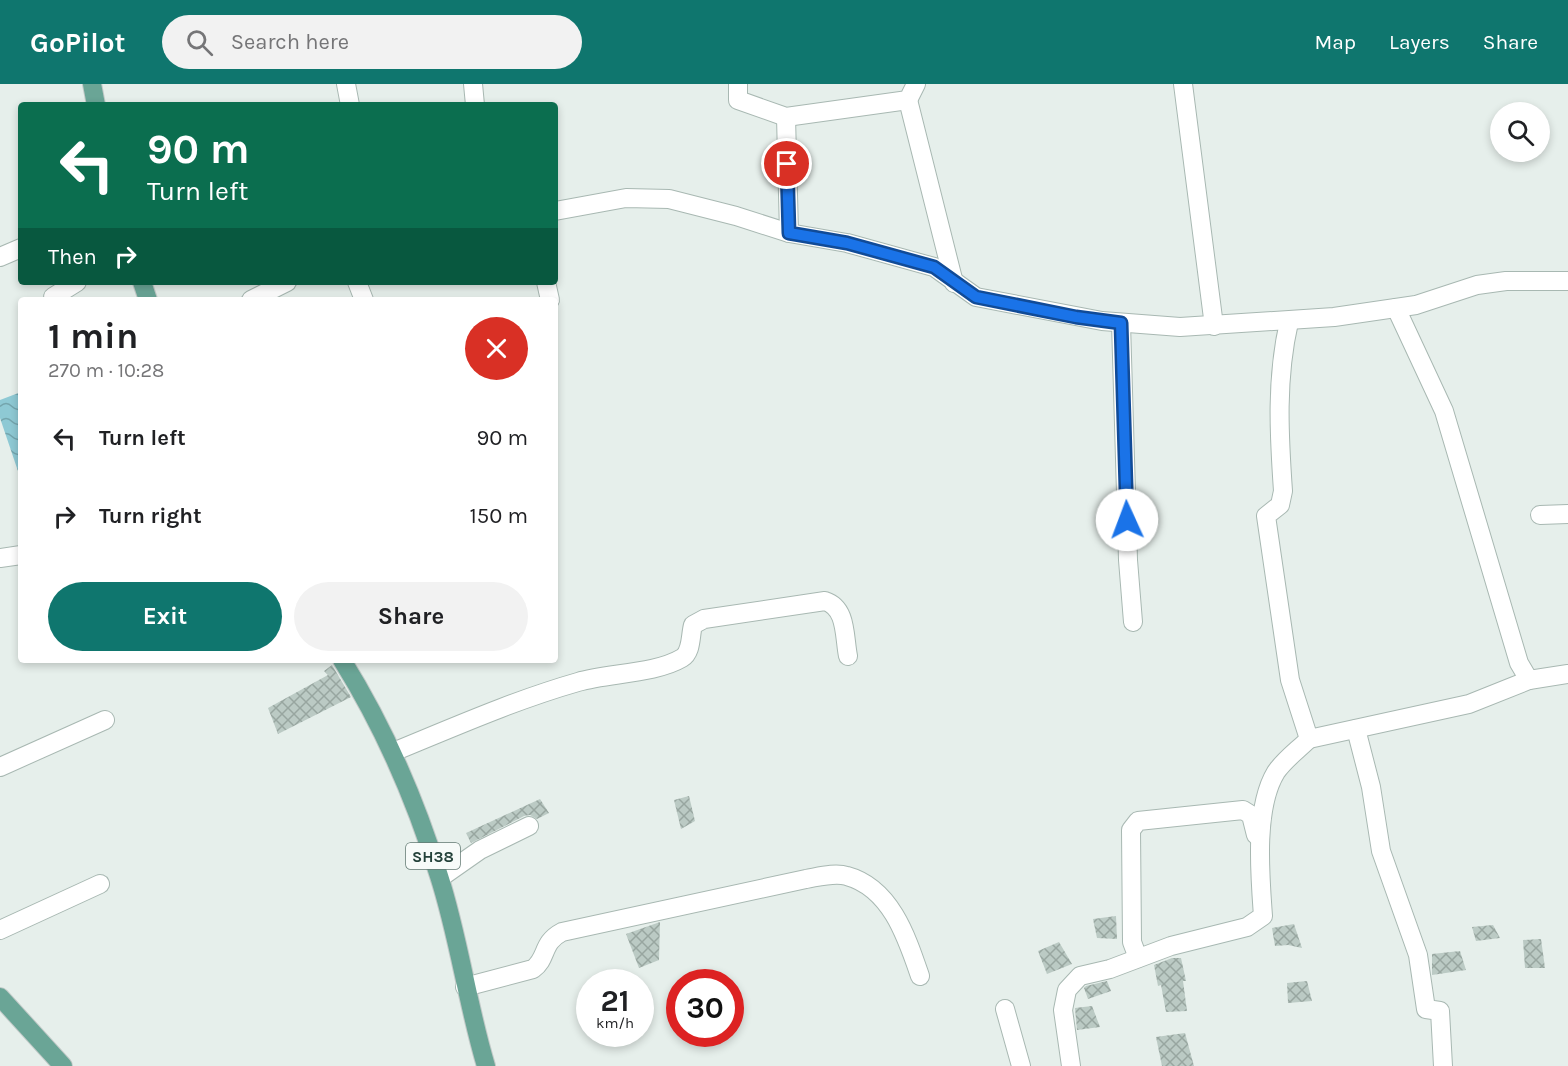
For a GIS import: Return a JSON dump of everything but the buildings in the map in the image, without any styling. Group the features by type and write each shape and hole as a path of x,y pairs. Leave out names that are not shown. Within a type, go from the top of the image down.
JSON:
{"main road":[{"path":"92,84 95,102"},
{"name":"SH38","path":"344,663 372,710 406,780 440,878 486,1066"},
{"path":"0,997 63,1066"}],"street":[{"path":"346,84 349,102"},
{"path":"473,84 475,102"},
{"path":"738,84 738,100 786,117 912,92 954,283"},
{"path":"1183,84 1214,326"},
{"path":"786,117 789,233"},
{"path":"558,211 626,198 669,199 736,216 789,233 847,243 934,267 976,297 1076,317 1121,323 1180,327 1289,322 1416,305 1477,285 1506,281 1568,281"},
{"path":"0,257 18,249"},
{"path":"53,297 72,285"},
{"path":"256,297 281,285"},
{"path":"1396,308 1444,411 1519,663 1529,680"},
{"path":"1289,322 1282,353 1279,402 1283,491 1280,505 1266,516 1290,680 1309,739"},
{"path":"1121,323 1128,550 1133,622"},
{"path":"1540,515 1568,514"},
{"path":"0,558 18,555"},
{"path":"393,752 540,693 597,676 654,667 682,658 690,649 693,625 704,619 825,601 835,604 840,610 848,656"},
{"path":"1071,1066 1063,1010 1067,990 1080,976 1110,969 1171,946 1247,927 1263,916 1260,836 1265,806 1276,774 1309,739 1469,704 1529,680 1568,674"},
{"path":"0,767 105,720"},
{"path":"1356,729 1371,787 1381,851 1418,955 1426,1009 1440,1011 1443,1066"},
{"path":"1138,958 1132,942 1131,830 1138,822 1243,810 1251,815 1254,835 1260,836"},
{"path":"440,878 480,850 529,826"},
{"path":"465,987 533,969 538,965 550,938 562,932 806,879 846,875 880,895 906,935 920,976"},
{"path":"0,930 100,884"},
{"path":"1005,1009 1021,1066"}],"water":[{"path":"18,393 18,471 0,418 0,400"}],"route":[{"path":"787,164 789,233 847,243 934,267 976,297 1076,317 1121,323 1127,520"}]}
